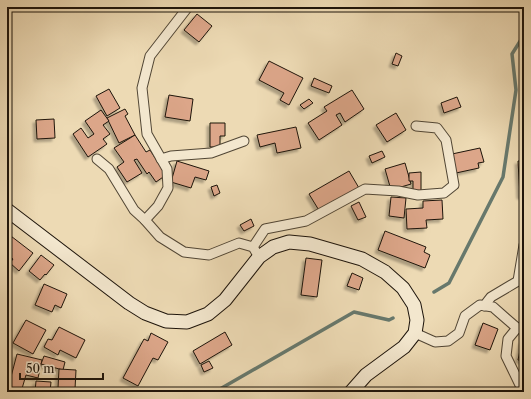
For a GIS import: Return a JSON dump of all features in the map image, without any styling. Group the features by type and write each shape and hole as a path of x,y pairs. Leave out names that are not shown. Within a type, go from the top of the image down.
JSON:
{"main road":[{"path":"7,210 129,303 145,313 166,321 187,322 208,314 225,300 256,252 289,242 310,244 362,259 386,272 403,288 414,304 417,320 415,333 404,347 366,375 351,392"}],"street":[{"path":"145,220 158,206 168,188 167,169 147,134 142,88 150,56 188,7"},
{"path":"97,159 109,169 134,210 160,237 184,252 208,255 239,243 256,252 265,228 306,221 364,189 398,190 418,195 444,192 454,185 446,140 437,128 416,126"},
{"path":"161,159 171,156 210,153 244,141"},
{"path":"484,306 491,297 518,281 524,245"},
{"path":"415,333 435,342 448,341 459,333 465,316 480,305 493,307 521,328 508,339 506,356 521,387 518,392"}],"building":[{"path":"197,14 212,26 199,42 184,30"},
{"path":"396,53 402,56 398,66 392,64"},
{"path":"269,61 303,78 289,105 280,100 284,93 259,80"},
{"path":"314,78 332,86 329,93 311,86"},
{"path":"109,89 120,108 107,116 96,96"},
{"path":"352,90 364,109 345,122 340,113 336,115 342,125 319,140 308,123 327,111 324,107"},
{"path":"169,95 193,99 190,121 165,117"},
{"path":"457,97 461,107 444,113 441,103"},
{"path":"309,99 313,103 304,109 300,105"},
{"path":"125,109 128,114 125,116 135,135 119,143 107,118"},
{"path":"101,110 109,121 103,125 110,134 103,139 107,144 88,157 73,134 81,128 88,138 94,134 85,121"},
{"path":"396,113 406,130 387,142 376,125"},
{"path":"54,119 55,138 37,139 36,120"},
{"path":"210,123 225,123 225,136 220,136 220,147 210,147"},
{"path":"296,127 301,148 277,153 275,143 260,147 257,135"},
{"path":"135,135 146,152 150,150 166,175 156,182 149,172 147,174 137,159 134,160 142,173 127,182 117,167 124,162 114,148"},
{"path":"480,148 484,162 478,163 479,168 456,173 452,154"},
{"path":"382,151 385,157 372,163 369,156"},
{"path":"177,161 209,171 206,180 195,177 191,188 171,182"},
{"path":"518,161 524,161 524,196 520,196"},
{"path":"405,163 411,184 391,190 385,169"},
{"path":"349,171 359,188 320,212 309,194"},
{"path":"421,172 421,191 413,191 413,181 409,181 409,173"},
{"path":"217,185 220,193 214,196 211,187"},
{"path":"391,197 406,198 404,218 389,216"},
{"path":"442,200 443,219 426,220 427,228 407,229 406,209 423,208 423,201"},
{"path":"359,202 366,217 358,220 351,206"},
{"path":"251,219 254,226 244,231 240,225"},
{"path":"385,231 426,247 424,252 430,255 425,268 378,250"},
{"path":"7,233 33,253 19,271 10,263 13,259 7,255"},
{"path":"41,255 54,265 40,280 29,271"},
{"path":"306,258 322,260 317,297 301,295"},
{"path":"352,273 363,278 359,290 347,286"},
{"path":"44,284 67,294 61,308 55,305 52,312 35,305"},
{"path":"26,320 46,330 33,354 13,343"},
{"path":"483,323 498,329 490,350 475,345"},
{"path":"59,327 85,340 76,358 60,350 58,355 44,347 48,339 52,340"},
{"path":"225,332 232,345 200,364 193,351"},
{"path":"151,333 168,342 158,360 153,358 138,386 123,378 144,339 148,341"},
{"path":"522,341 524,341 524,361 518,360"},
{"path":"7,354 10,354 7,374"},
{"path":"17,354 42,360 38,378 26,375 21,392 7,392"},
{"path":"44,356 65,362 63,370 41,364"},
{"path":"209,361 213,368 204,372 201,365"},
{"path":"59,369 76,370 75,389 58,388"},
{"path":"36,381 51,382 50,392 35,392"}],"waterway":[{"path":"434,292 449,283 503,177 516,90 512,54 524,35"},
{"path":"219,392 220,389 354,312 389,320 393,318"}]}
